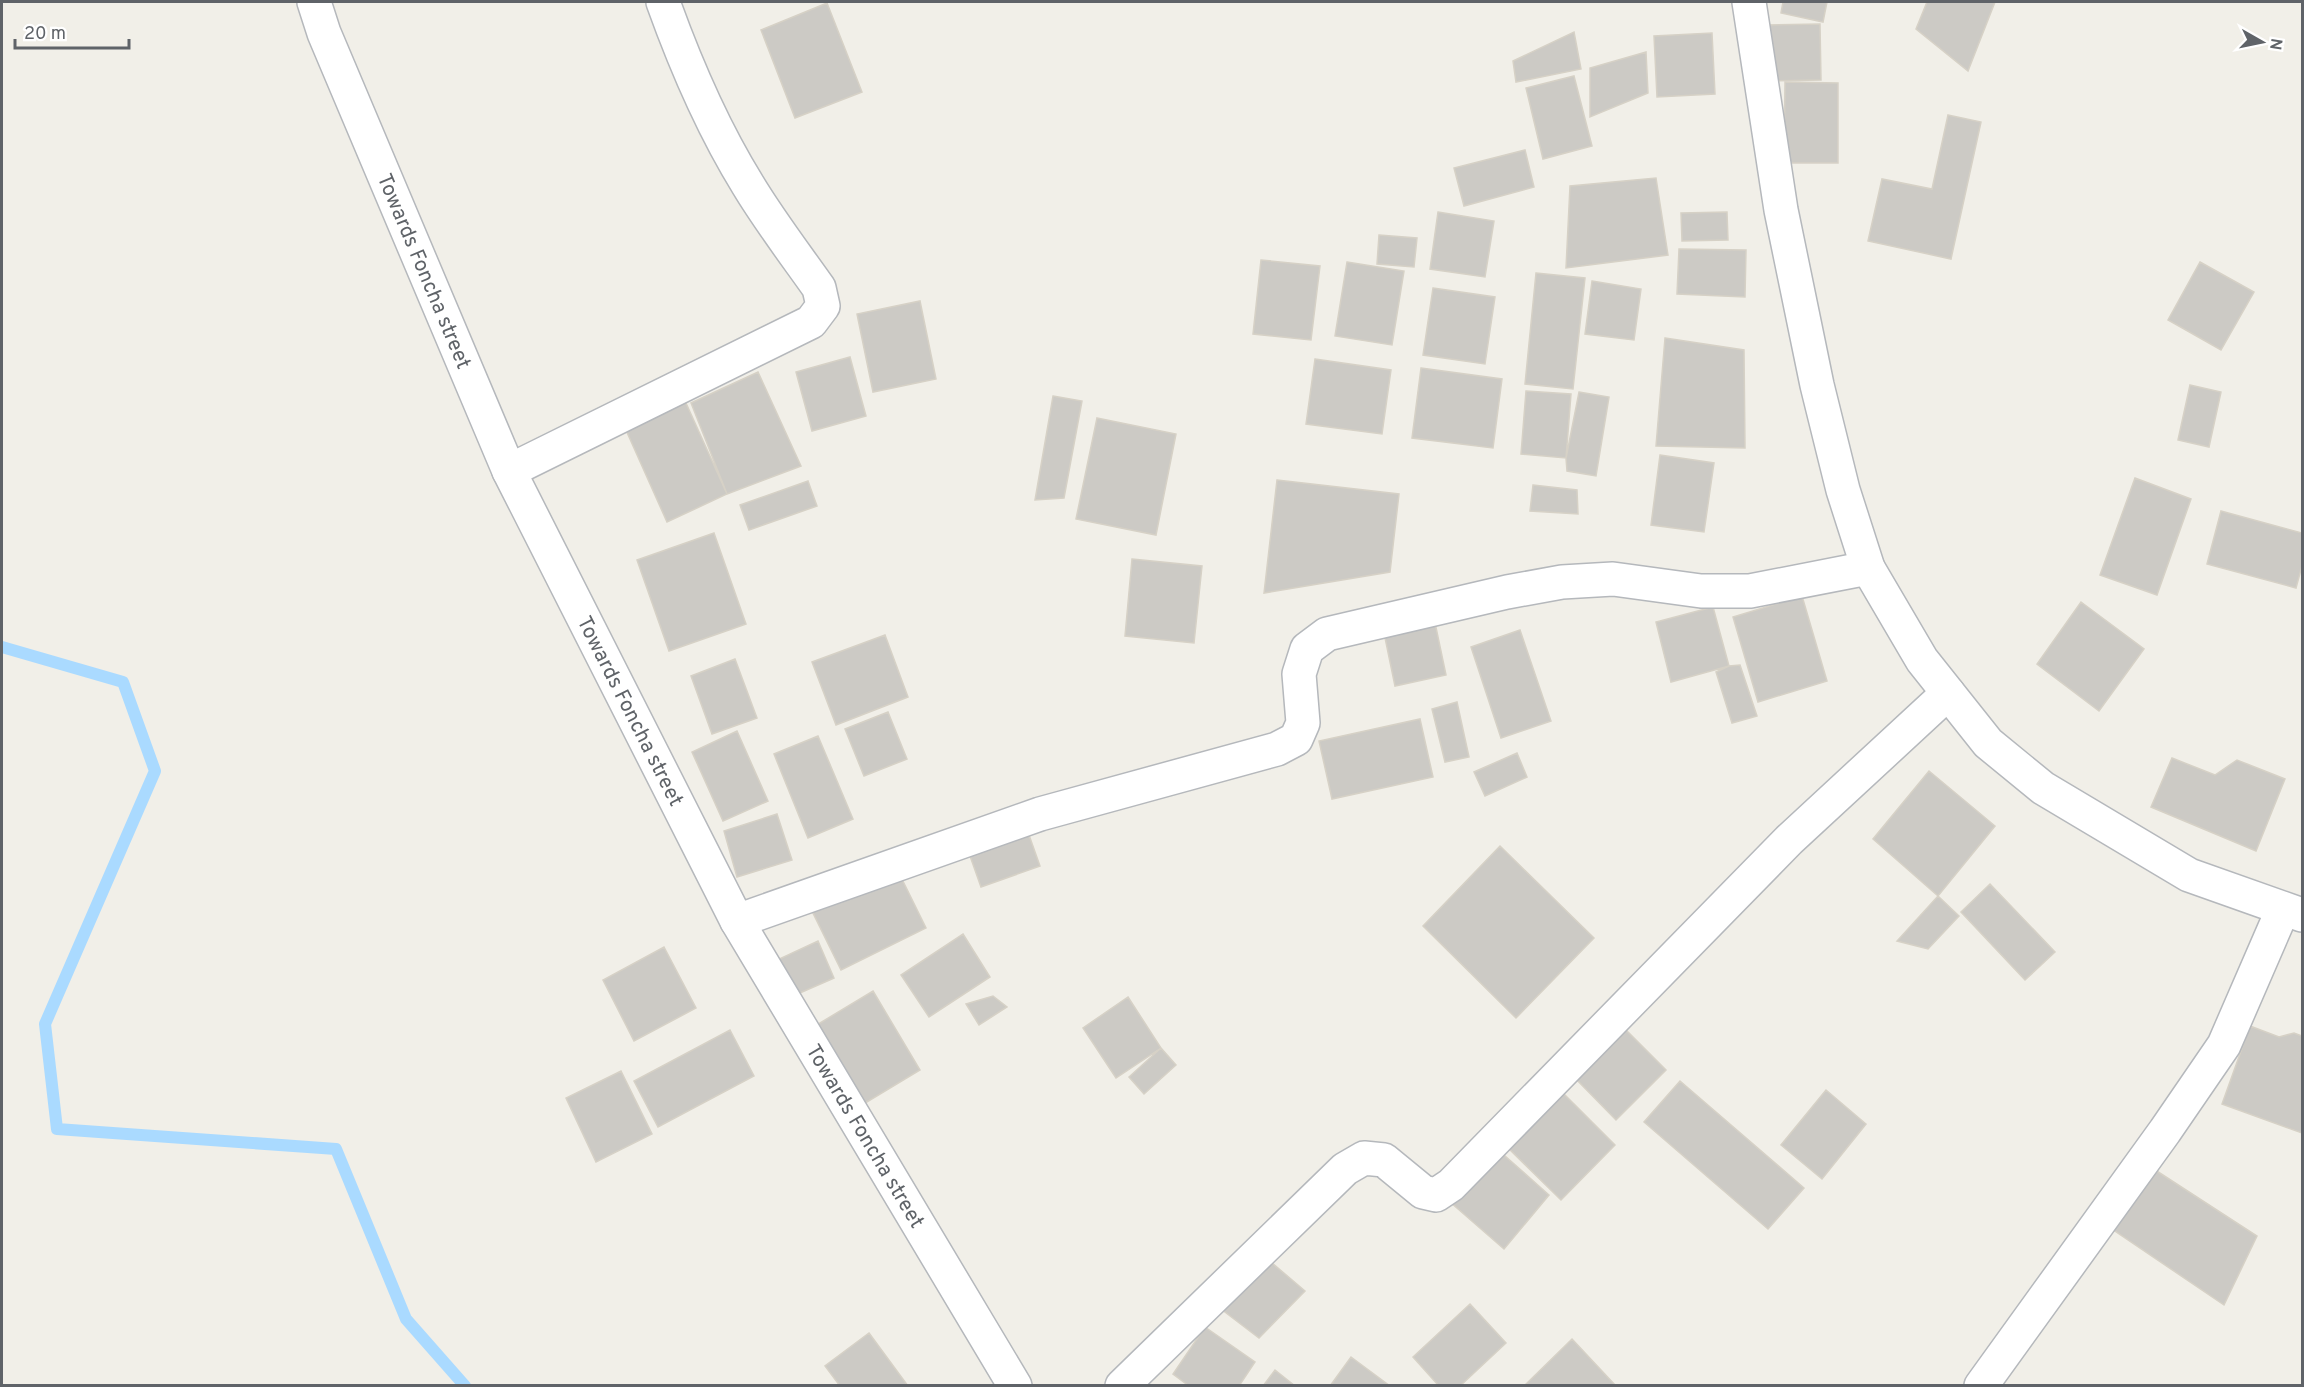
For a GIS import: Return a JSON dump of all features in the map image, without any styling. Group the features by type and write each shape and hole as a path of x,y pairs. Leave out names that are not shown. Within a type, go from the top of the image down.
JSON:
{"street":[{"name":"Towards Foncha street","path":"314,2 324,33 509,471 737,921 1014,1386"},
{"path":"509,471 812,322 823,306 819,288 748,186 712,122 686,66 663,2"},
{"path":"1749,2 1781,210 1817,385 1843,490 1868,568 1922,660 1988,743 2043,788 2189,875 2293,912 2224,1045 1981,1386"},
{"path":"737,921 1040,814 1277,749 1296,739 1303,723 1299,674 1307,650 1328,634 1507,592 1562,582 1613,579 1701,591 1750,591 1868,568"},
{"path":"1122,1386 1345,1169 1364,1158 1384,1160 1423,1192 1436,1195 1451,1185 1789,840 1948,693"}],"building":[{"path":"1783,2 1827,2 1823,22 1781,13"},
{"path":"1927,2 1995,2 1968,71 1916,29"},
{"path":"827,3 862,92 795,118 761,30"},
{"path":"1820,24 1821,80 1769,81 1767,25"},
{"path":"1574,32 1581,69 1516,82 1513,61"},
{"path":"1712,33 1715,94 1657,97 1654,36"},
{"path":"1646,52 1648,93 1590,117 1590,68"},
{"path":"1574,76 1592,146 1543,159 1526,88"},
{"path":"1785,82 1838,83 1838,163 1784,163"},
{"path":"1948,115 1981,122 1951,259 1868,241 1882,179 1932,189"},
{"path":"1525,150 1534,187 1464,206 1454,168"},
{"path":"1656,178 1668,255 1566,268 1570,186"},
{"path":"1438,212 1494,221 1485,277 1430,269"},
{"path":"1727,212 1728,240 1682,241 1681,213"},
{"path":"1379,235 1417,238 1414,267 1377,264"},
{"path":"1679,249 1746,250 1745,297 1677,294"},
{"path":"1261,260 1320,266 1311,340 1253,334"},
{"path":"1347,262 1404,271 1392,345 1335,336"},
{"path":"2200,262 2254,292 2221,350 2168,320"},
{"path":"1536,273 1585,278 1573,389 1525,384"},
{"path":"1592,281 1641,289 1634,340 1585,334"},
{"path":"1433,288 1495,297 1485,364 1423,355"},
{"path":"920,301 936,379 873,392 857,314"},
{"path":"1665,338 1744,350 1745,448 1656,446"},
{"path":"850,357 866,416 812,431 796,372"},
{"path":"1315,359 1391,370 1382,434 1306,424"},
{"path":"1421,368 1502,379 1493,448 1412,438"},
{"path":"758,372 801,466 727,494 691,403"},
{"path":"2190,385 2221,392 2209,447 2178,440"},
{"path":"1526,391 1571,394 1566,458 1521,454"},
{"path":"681,392 727,494 667,522 621,419"},
{"path":"1579,392 1609,397 1596,476 1567,471 1566,458"},
{"path":"1053,396 1082,401 1064,498 1035,500"},
{"path":"1097,418 1176,434 1156,535 1076,519"},
{"path":"1660,455 1714,463 1704,532 1651,525"},
{"path":"2135,478 2191,499 2157,595 2100,575"},
{"path":"1277,480 1399,494 1390,572 1264,593"},
{"path":"808,481 817,506 749,530 740,505"},
{"path":"1533,485 1577,490 1578,514 1530,511"},
{"path":"2221,511 2302,533 2302,566 2296,588 2207,564"},
{"path":"714,533 746,624 669,651 637,560"},
{"path":"1132,559 1202,566 1194,643 1125,636"},
{"path":"1802,596 1827,681 1758,702 1733,617"},
{"path":"2081,602 2144,649 2099,711 2037,664"},
{"path":"1713,607 1729,666 1671,682 1656,622"},
{"path":"1434,618 1446,675 1395,686 1383,628"},
{"path":"1520,630 1551,721 1501,738 1471,647"},
{"path":"885,635 908,697 836,725 812,662"},
{"path":"735,659 757,718 712,734 691,676"},
{"path":"1740,665 1757,716 1732,723 1716,672 1729,666"},
{"path":"1457,702 1469,757 1445,762 1432,709"},
{"path":"888,712 907,759 864,776 845,729"},
{"path":"1420,719 1433,777 1332,799 1319,741"},
{"path":"737,731 768,801 723,821 692,752"},
{"path":"818,736 853,819 808,838 774,754"},
{"path":"1517,753 1527,777 1485,796 1474,772"},
{"path":"2172,758 2215,775 2237,760 2285,779 2256,851 2151,807"},
{"path":"1929,771 1995,826 1938,896 1873,839"},
{"path":"777,814 792,860 737,877 724,831"},
{"path":"1029,835 1040,866 981,887 970,856"},
{"path":"1500,846 1594,938 1516,1018 1423,926"},
{"path":"896,867 926,928 841,970 811,909"},
{"path":"1990,884 2055,952 2025,980 1961,912"},
{"path":"1938,896 1959,916 1928,949 1897,941"},
{"path":"963,934 990,977 929,1017 901,975"},
{"path":"818,941 834,978 793,996 777,960"},
{"path":"664,947 696,1008 634,1041 603,980"},
{"path":"873,991 920,1070 862,1105 815,1026"},
{"path":"993,996 1007,1007 979,1025 966,1004"},
{"path":"1128,997 1161,1048 1116,1078 1083,1028"},
{"path":"1622,1026 1666,1070 1616,1120 1572,1075"},
{"path":"2250,1026 2279,1037 2294,1033 2302,1036 2302,1133 2222,1104"},
{"path":"730,1030 754,1076 658,1127 634,1081"},
{"path":"1161,1048 1176,1065 1144,1094 1129,1077"},
{"path":"621,1071 652,1134 596,1162 566,1098"},
{"path":"1680,1081 1804,1188 1768,1229 1644,1122"},
{"path":"1558,1088 1615,1145 1561,1200 1503,1143"},
{"path":"1826,1090 1866,1124 1822,1179 1781,1145"},
{"path":"1496,1148 1549,1195 1504,1249 1450,1202"},
{"path":"2149,1166 2257,1236 2224,1305 2109,1227"},
{"path":"1265,1257 1305,1291 1259,1338 1217,1306"},
{"path":"1470,1304 1506,1343 1460,1386 1439,1386 1413,1357"},
{"path":"1205,1327 1255,1362 1239,1386 1189,1386 1173,1374"},
{"path":"869,1333 908,1386 840,1386 825,1366"},
{"path":"1572,1339 1616,1386 1524,1386"},
{"path":"1351,1357 1390,1386 1330,1386"},
{"path":"1275,1370 1295,1386 1263,1386"}],"waterway":[{"path":"2,647 123,682 155,771 45,1024 57,1129 336,1149 406,1319 465,1386"}]}
